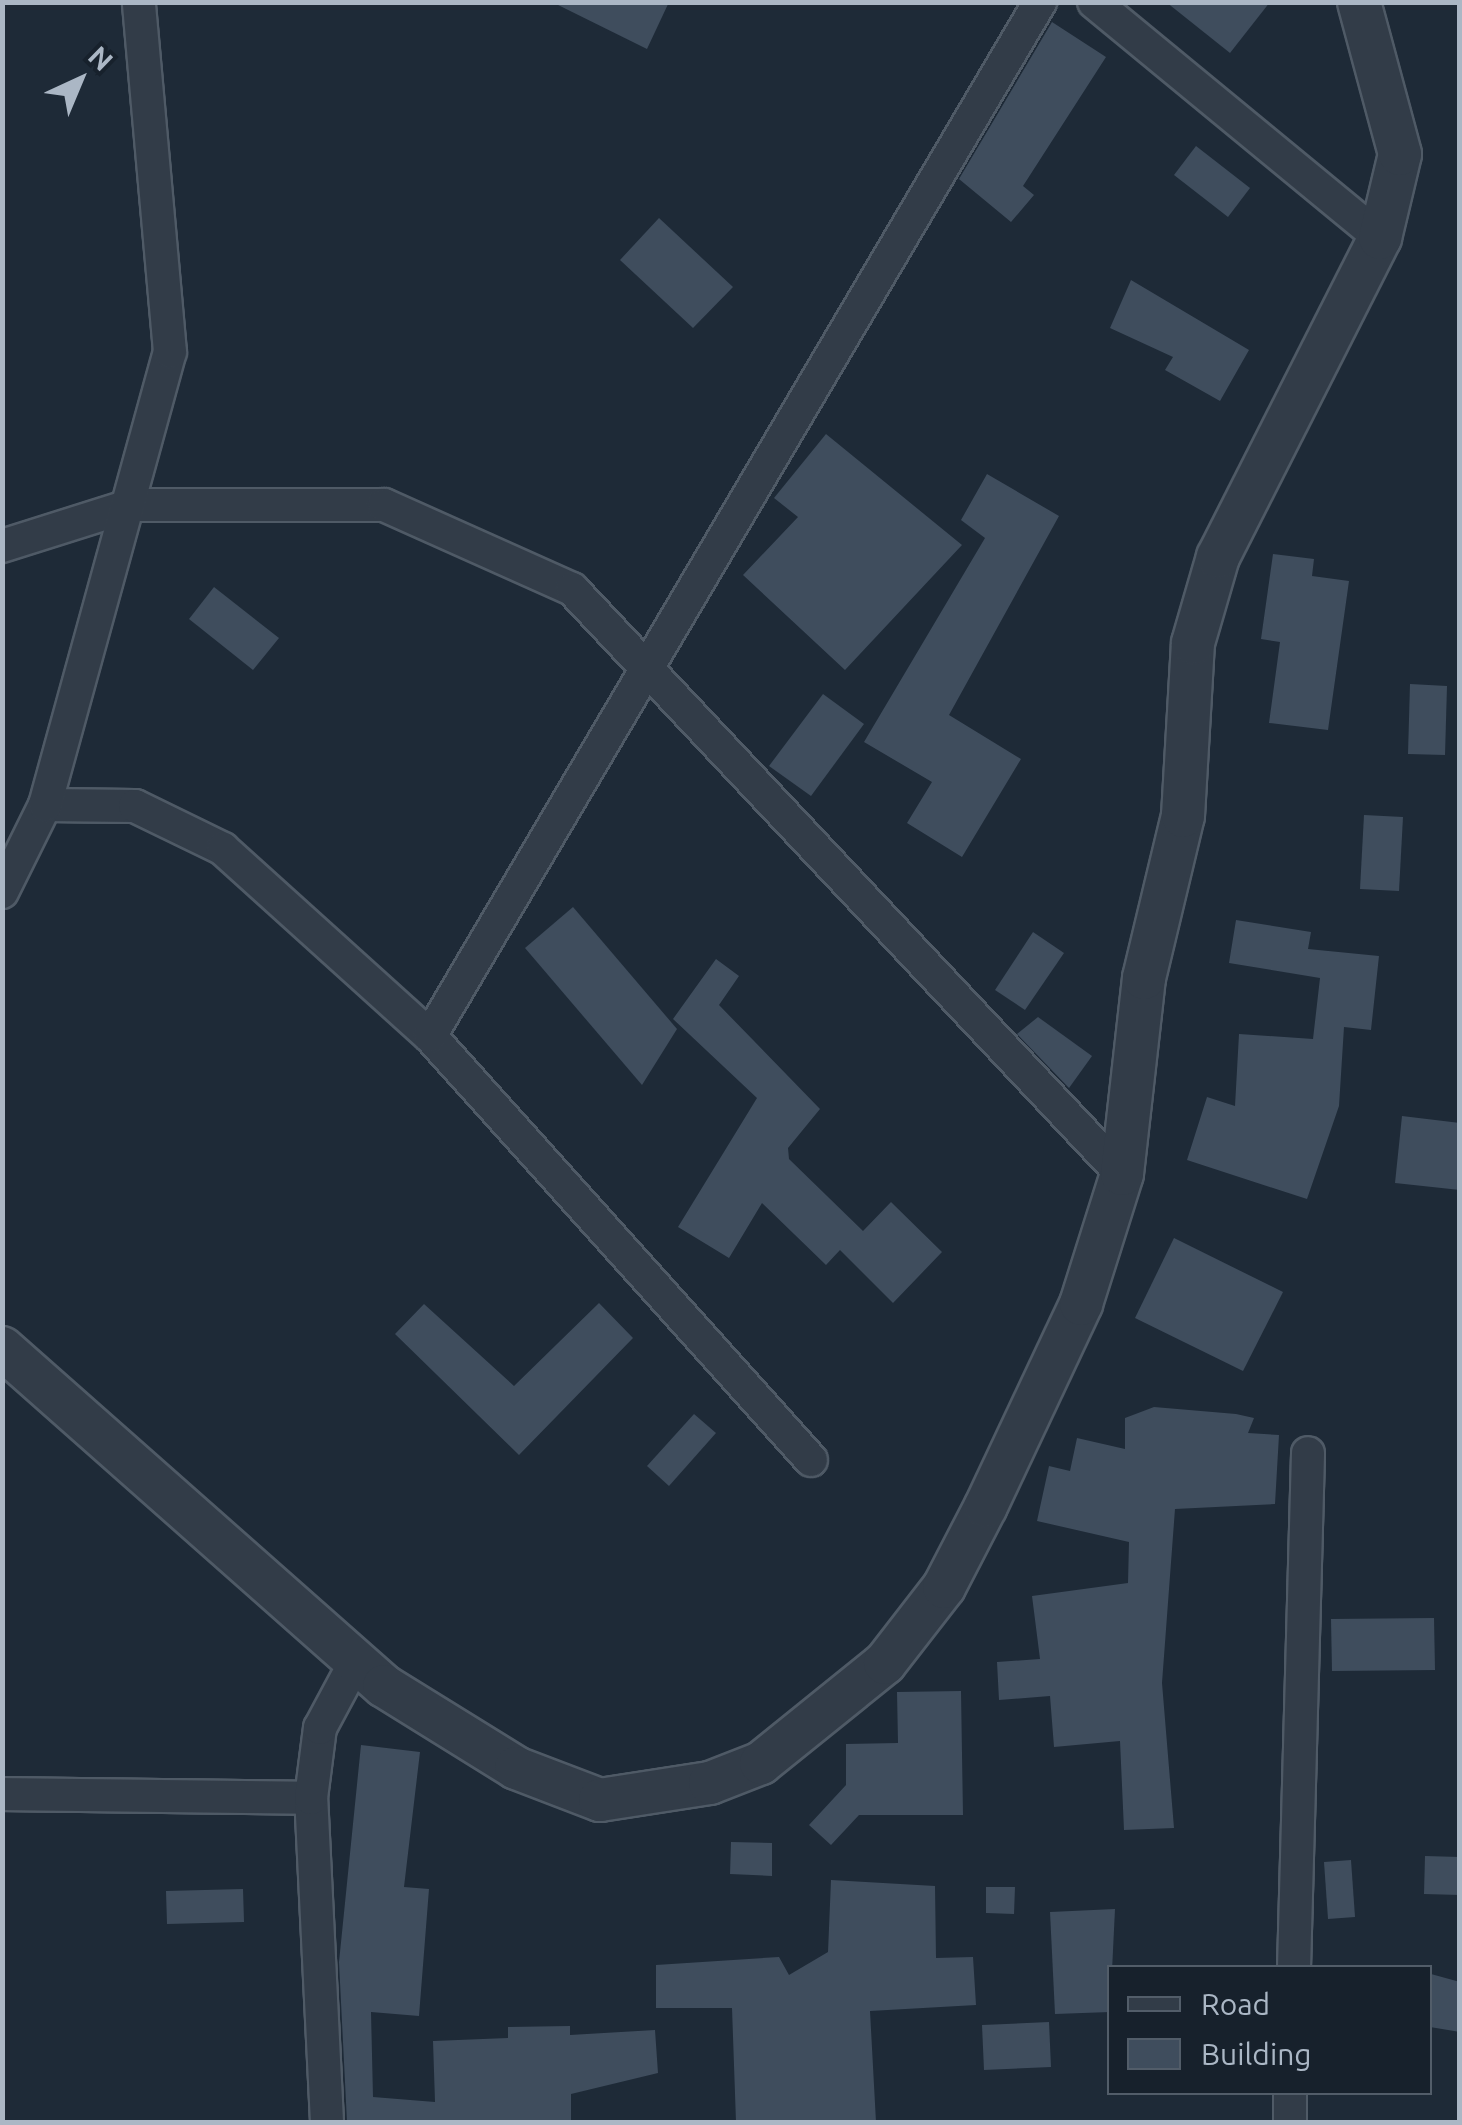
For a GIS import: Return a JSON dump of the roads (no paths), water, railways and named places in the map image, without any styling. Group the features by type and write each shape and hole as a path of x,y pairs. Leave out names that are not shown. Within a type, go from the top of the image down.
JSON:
{"street":[{"path":"2,892 45,805 132,505 170,352 139,2"},
{"path":"430,1036 651,674 1040,2"},
{"path":"1094,2 1380,238"},
{"path":"2,1348 356,1661 516,1768 600,1800 710,1784 761,1762 838,1710 944,1587 1081,1304 1122,1174 1144,978 1183,816 1193,642 1218,557 1380,238 1400,154 1359,2"},
{"path":"2,546 132,505 384,505 572,589 1122,1174"},
{"path":"45,805 135,806 223,849 430,1036 811,1460"},
{"path":"1294,1965 1308,1453"},
{"path":"327,2122 311,1798 320,1728 356,1661"},
{"path":"2,1794 311,1798"},
{"path":"1290,2095 1290,2122"}]}
